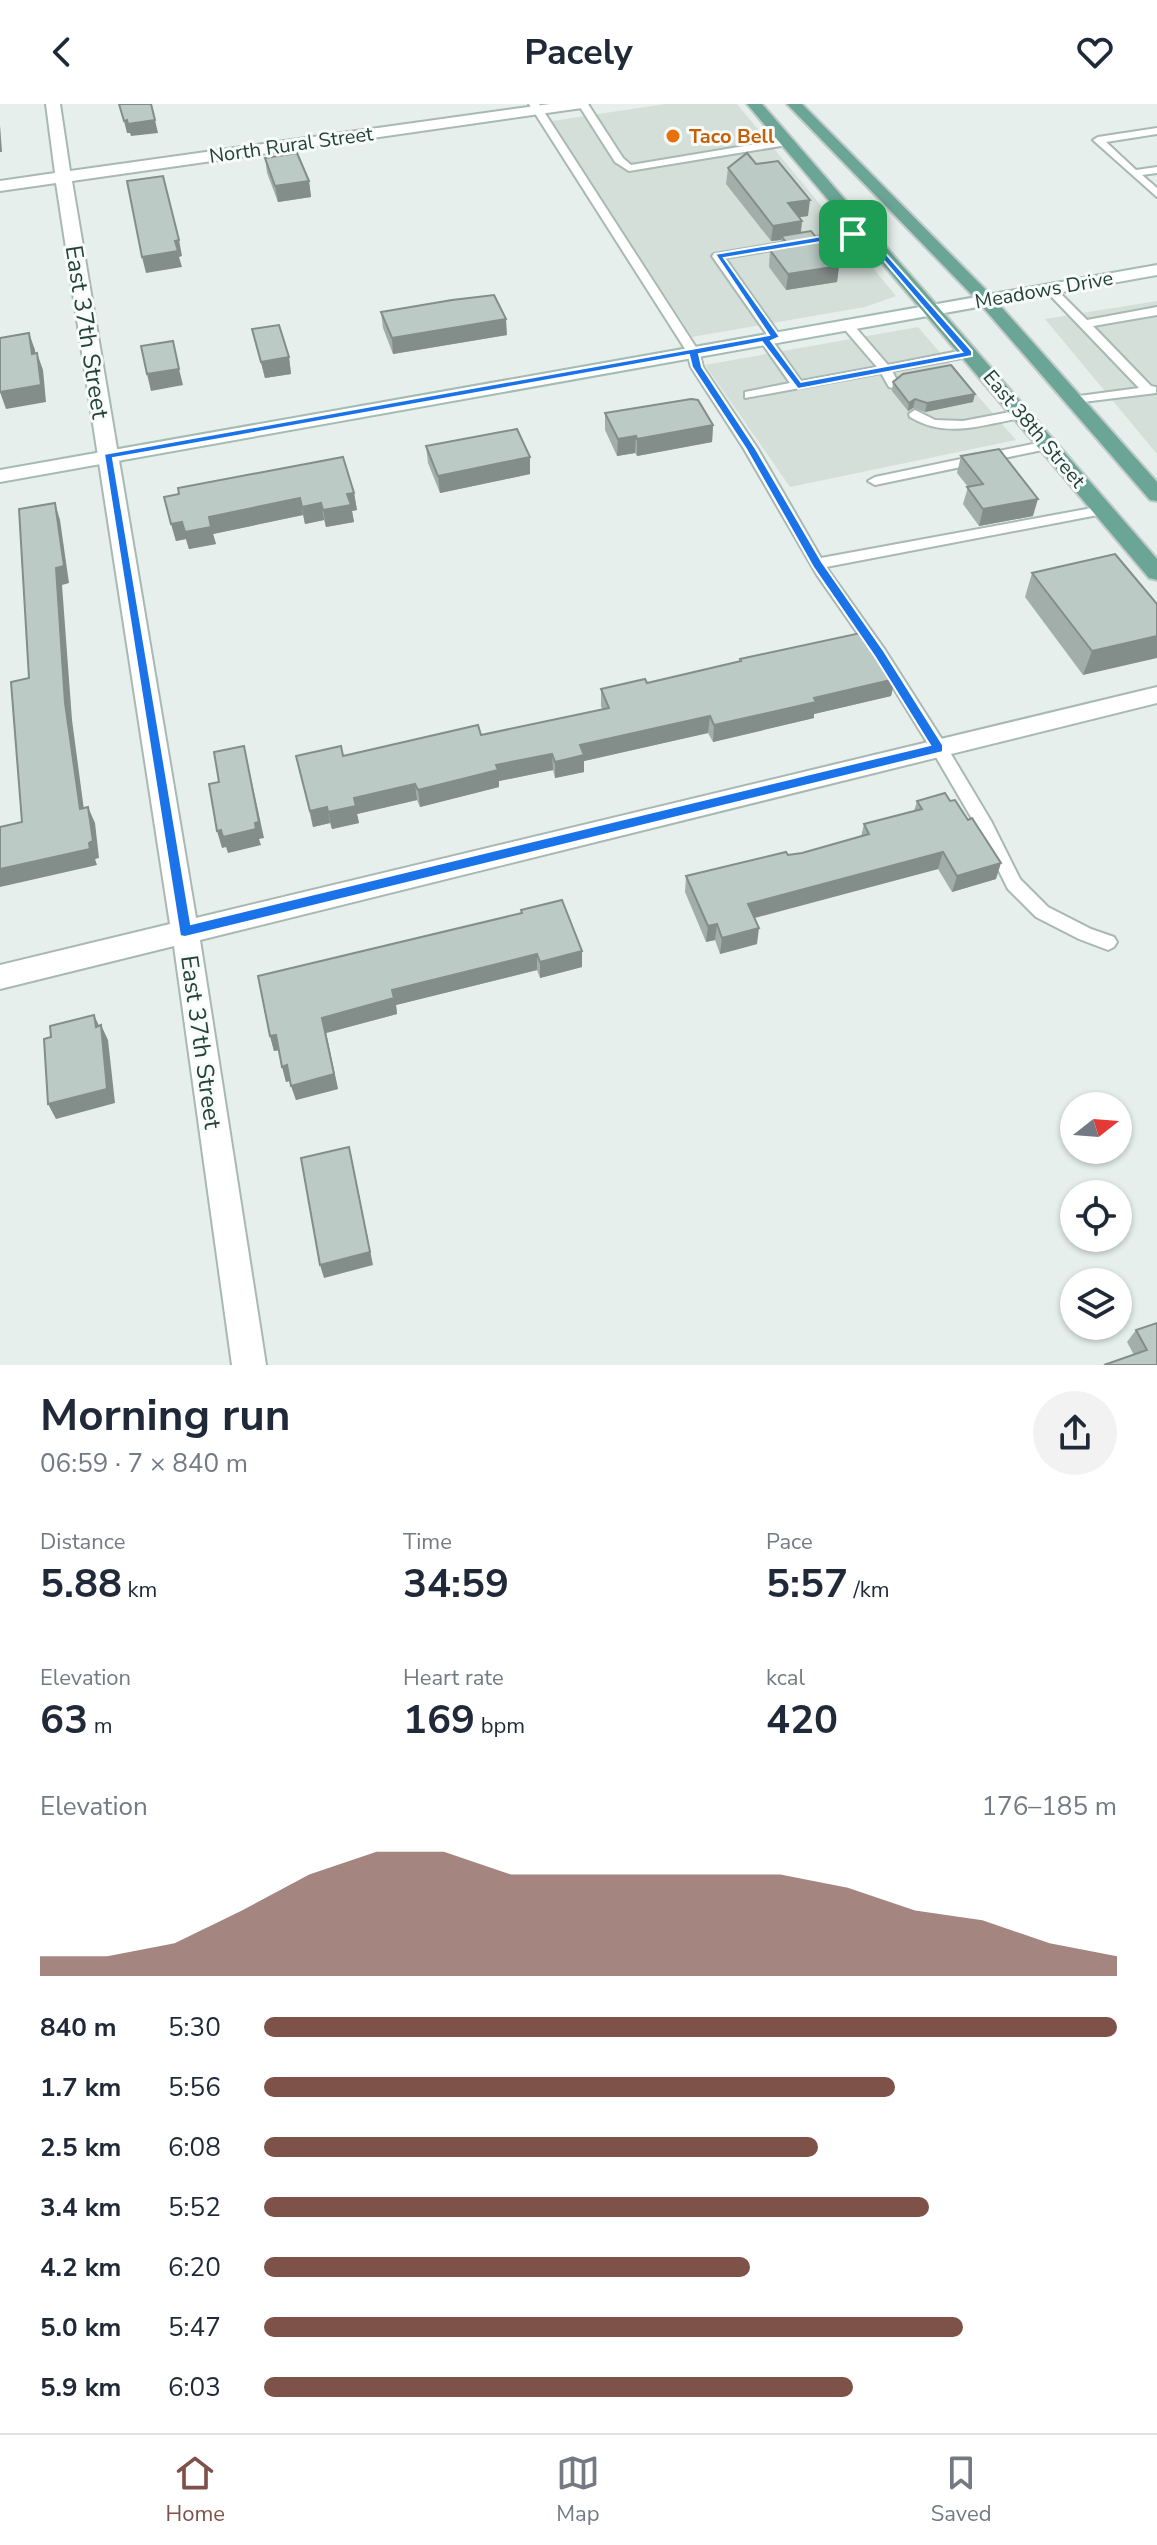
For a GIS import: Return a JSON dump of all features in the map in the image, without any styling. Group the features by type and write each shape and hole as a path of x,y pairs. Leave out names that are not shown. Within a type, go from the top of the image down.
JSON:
{"main road":[{"name":"East 38th Street","path":"754,104 1157,573"},
{"path":"794,104 891,197 987,300 1079,400 1157,495"}],"street":[{"name":"East 37th Street","path":"53,104 185,931 249,1365"},
{"name":"North Rural Street","path":"0,186 536,107 583,104"},
{"name":"Meadows Drive","path":"0,476 1157,270"},
{"path":"0,977 1157,695"}],"lane":[{"path":"583,104 619,160 629,168 787,142"},
{"path":"536,107 693,352 697,367 751,449 817,564 880,654 939,748 985,826 1014,884 1042,912 1108,942"},
{"path":"1157,131 1098,140 1157,194"},
{"path":"1134,173 1157,170"},
{"path":"798,386 718,256 864,232"},
{"path":"1050,289 1152,390"},
{"path":"1083,324 1157,311"},
{"path":"846,324 885,369 893,384"},
{"path":"749,395 969,353"},
{"path":"914,364 925,378"},
{"path":"1079,400 1152,390"},
{"path":"949,407 963,425"},
{"path":"915,414 932,424 963,425 1021,414"},
{"path":"875,481 1047,445"},
{"path":"817,564 1103,510"}],"shaded area":[{"path":"665,104 737,104 896,296 865,307 692,337 552,121"},
{"path":"1157,301 1157,454 1045,319"},
{"path":"918,327 1016,440 790,487 705,365"}],"building":[{"path":"119,104 151,104 155,120 128,124 127,120 124,121"},
{"path":"297,153 309,181 275,186 265,158"},
{"path":"747,153 756,164 778,161 810,200 788,203 802,221 773,226 728,168"},
{"path":"163,176 179,240 175,241 178,251 142,257 127,181"},
{"path":"811,231 839,266 788,274 770,250 790,247 781,236"},
{"path":"494,295 506,319 392,338 381,312 452,300"},
{"path":"279,325 289,357 261,362 252,329"},
{"path":"29,333 32,354 37,353 41,385 0,392 0,338"},
{"path":"173,341 179,369 147,374 141,346"},
{"path":"951,365 975,394 927,403 915,399 909,403 893,382 903,374"},
{"path":"698,400 713,425 637,439 636,436 618,439 605,413"},
{"path":"517,429 530,457 438,476 426,446"},
{"path":"999,449 1038,499 983,509 967,487 983,484 961,456"},
{"path":"343,457 354,493 347,494 351,505 323,510 321,503 302,507 300,498 209,517 211,527 185,532 182,522 171,524 164,497 179,494 178,488"},
{"path":"55,503 64,566 56,568 65,703 80,809 88,807 93,841 89,843 90,849 0,869 0,827 22,822 11,682 29,678 19,509"},
{"path":"1115,554 1157,604 1157,636 1092,651 1032,573"},
{"path":"865,632 895,679 814,698 816,702 714,725 710,716 580,745 584,755 555,762 552,754 496,765 498,770 418,790 415,784 354,798 356,806 328,812 327,807 310,811 296,756 341,746 343,756 478,725 481,735 609,708 601,689 645,679 647,683"},
{"path":"244,746 259,822 255,823 256,829 223,837 221,830 217,831 209,784 219,782 214,752"},
{"path":"945,793 950,801 955,800 968,820 972,818 1001,863 957,876 943,852 748,904 759,928 722,938 717,924 708,926 686,876 786,852 788,855 802,853 869,834 864,824 922,809 917,801"},
{"path":"562,900 582,951 540,962 537,954 392,990 394,998 322,1018 334,1074 291,1086 287,1065 282,1067 276,1035 270,1036 258,976 522,913 521,910"},
{"path":"94,1015 96,1027 101,1025 107,1089 48,1104 44,1039 51,1037 50,1026"},
{"path":"349,1147 370,1252 320,1265 301,1158"},
{"path":"1157,1323 1157,1365 1104,1365 1147,1350 1136,1330"}],"place":[{"name":"Taco Bell","path":"673,136"}],"route":[{"path":"864,232 969,353 798,386 765,339 693,352 697,367 751,449 817,564 880,654 939,748 185,931 107,456 775,337 718,256 853,234 864,232"}]}
